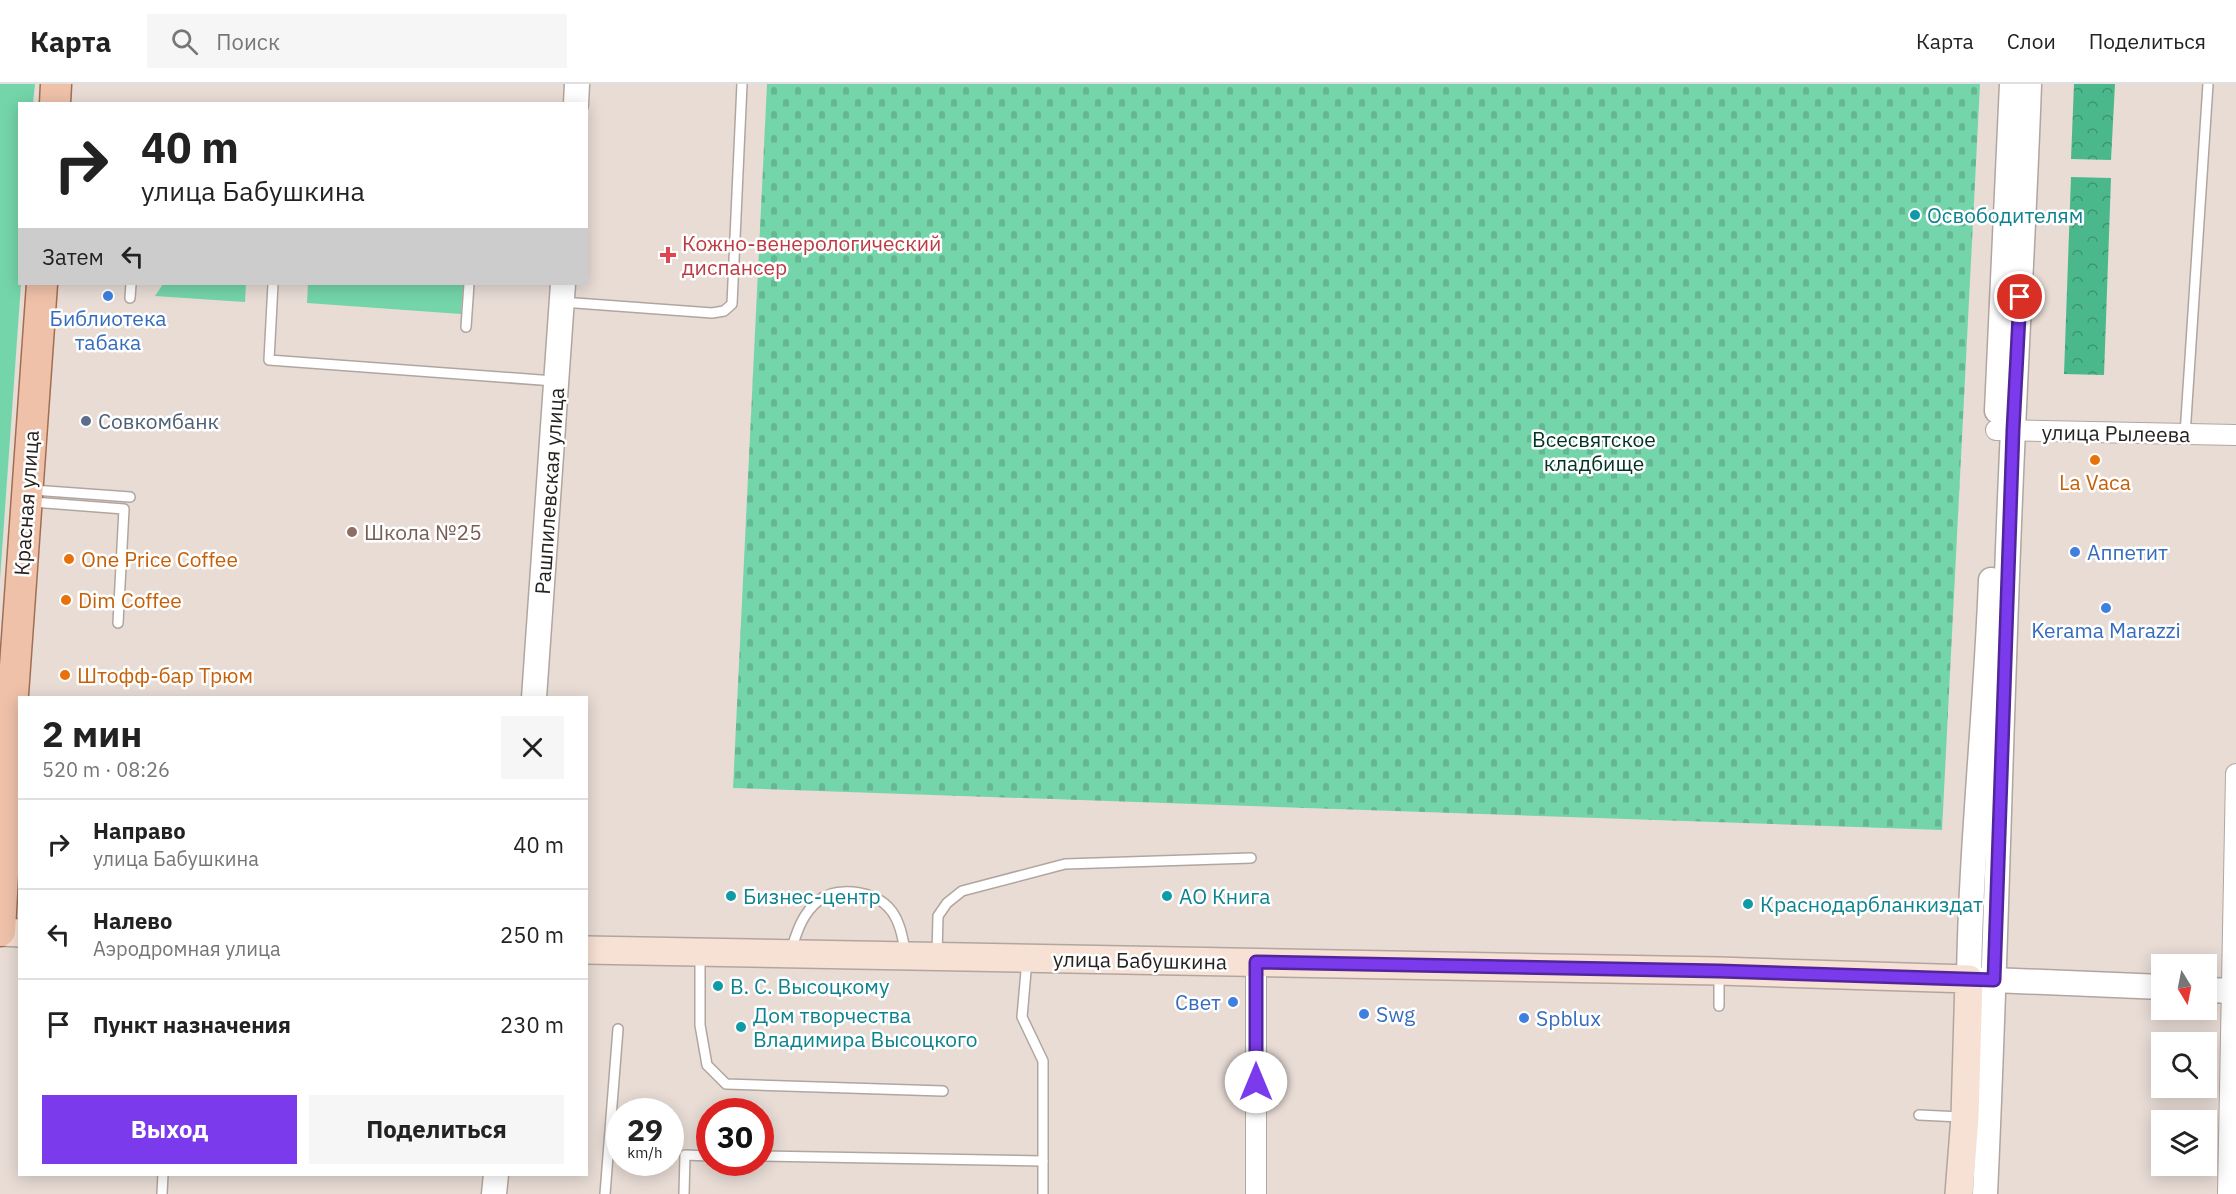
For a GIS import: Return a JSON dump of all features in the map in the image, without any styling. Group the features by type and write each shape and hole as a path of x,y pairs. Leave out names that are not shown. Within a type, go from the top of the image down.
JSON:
{"main road":[{"path":"55,102 56,84"},
{"name":"Красная улица","path":"0,932 10,723 42,285"},
{"path":"0,932 18,933"},
{"name":"улица Бабушкина","path":"588,950 1719,971 1982,979"},
{"path":"1959,1194 1965,1117 1982,979"}],"street":[{"path":"576,102 577,84"},
{"path":"2005,430 2012,84"},
{"path":"1985,1194 1978,767 2005,430 2024,231 2029,84"},
{"name":"Рашпилевская улица","path":"534,696 562,293"},
{"name":"улица Рылеева","path":"2005,430 2236,435"},
{"path":"2228,1194 2236,774"},
{"path":"1256,962 1256,1194"},
{"name":"улица Бабушкина","path":"1982,979 2151,987"},
{"path":"2217,990 2233,991"},
{"path":"494,1194 496,1176"}],"lane":[{"path":"562,293 712,313 724,311 732,304 742,84"},
{"path":"2185,435 2208,84"},
{"path":"130,298 131,285"},
{"path":"273,285 268,360 556,381"},
{"path":"466,327 469,285"},
{"path":"27,495 130,498"},
{"path":"27,495 124,509 118,623"},
{"path":"937,956 938,916 947,903 962,891 1065,864 1251,858"},
{"path":"790,953 798,928 806,913 819,900 831,894 848,892 870,894 887,905 902,930 906,955"},
{"path":"700,952 700,1025 707,1065 726,1084 943,1091"},
{"path":"1027,958 1022,1017 1043,1061 1043,1194"},
{"path":"1719,971 1719,1006"},
{"path":"605,1194 618,1029"},
{"path":"1919,1115 1965,1117"},
{"path":"684,1194 685,1155 696,1155"},
{"path":"774,1156 1043,1161"},
{"path":"162,1194 163,1176"}],"green space":[{"path":"0,84 35,84 33,102 18,102 18,285 21,285 0,579"},
{"name":"Всесвятское кладбище","path":"767,84 1980,84 1942,830 733,788"},
{"path":"2074,84 2115,84 2111,160 2071,159"},
{"path":"2071,177 2111,178 2104,375 2064,374"},
{"path":"162,285 246,285 245,302 155,296"},
{"path":"308,285 463,285 461,314 307,303"}],"place":[{"name":"Освободителям","path":"1915,215"},
{"name":"Кожно-венерологический диспансер","path":"668,255"},
{"name":"Библиотека табака","path":"108,296"},
{"name":"Совкомбанк","path":"86,421"},
{"name":"La Vaca","path":"2095,460"},
{"name":"Школа №25","path":"352,532"},
{"name":"Аппетит","path":"2075,552"},
{"name":"One Price Coffee","path":"69,559"},
{"name":"Dim Coffee","path":"66,600"},
{"name":"Kerama Marazzi","path":"2106,608"},
{"name":"Штофф-бар Трюм","path":"65,675"},
{"name":"Бизнес-центр","path":"731,896"},
{"name":"АО Книга","path":"1167,896"},
{"name":"Краснодарбланкиздат","path":"1748,904"},
{"name":"В. С. Высоцкому","path":"718,986"},
{"name":"Свет","path":"1233,1002"},
{"name":"Swg","path":"1364,1014"},
{"name":"Spblux","path":"1524,1018"},
{"name":"Дом творчества Владимира Высоцкого","path":"741,1027"}],"route":[{"path":"1256,1082 1256,962 1719,971 1994,980 2013,430 2020,297"}]}
